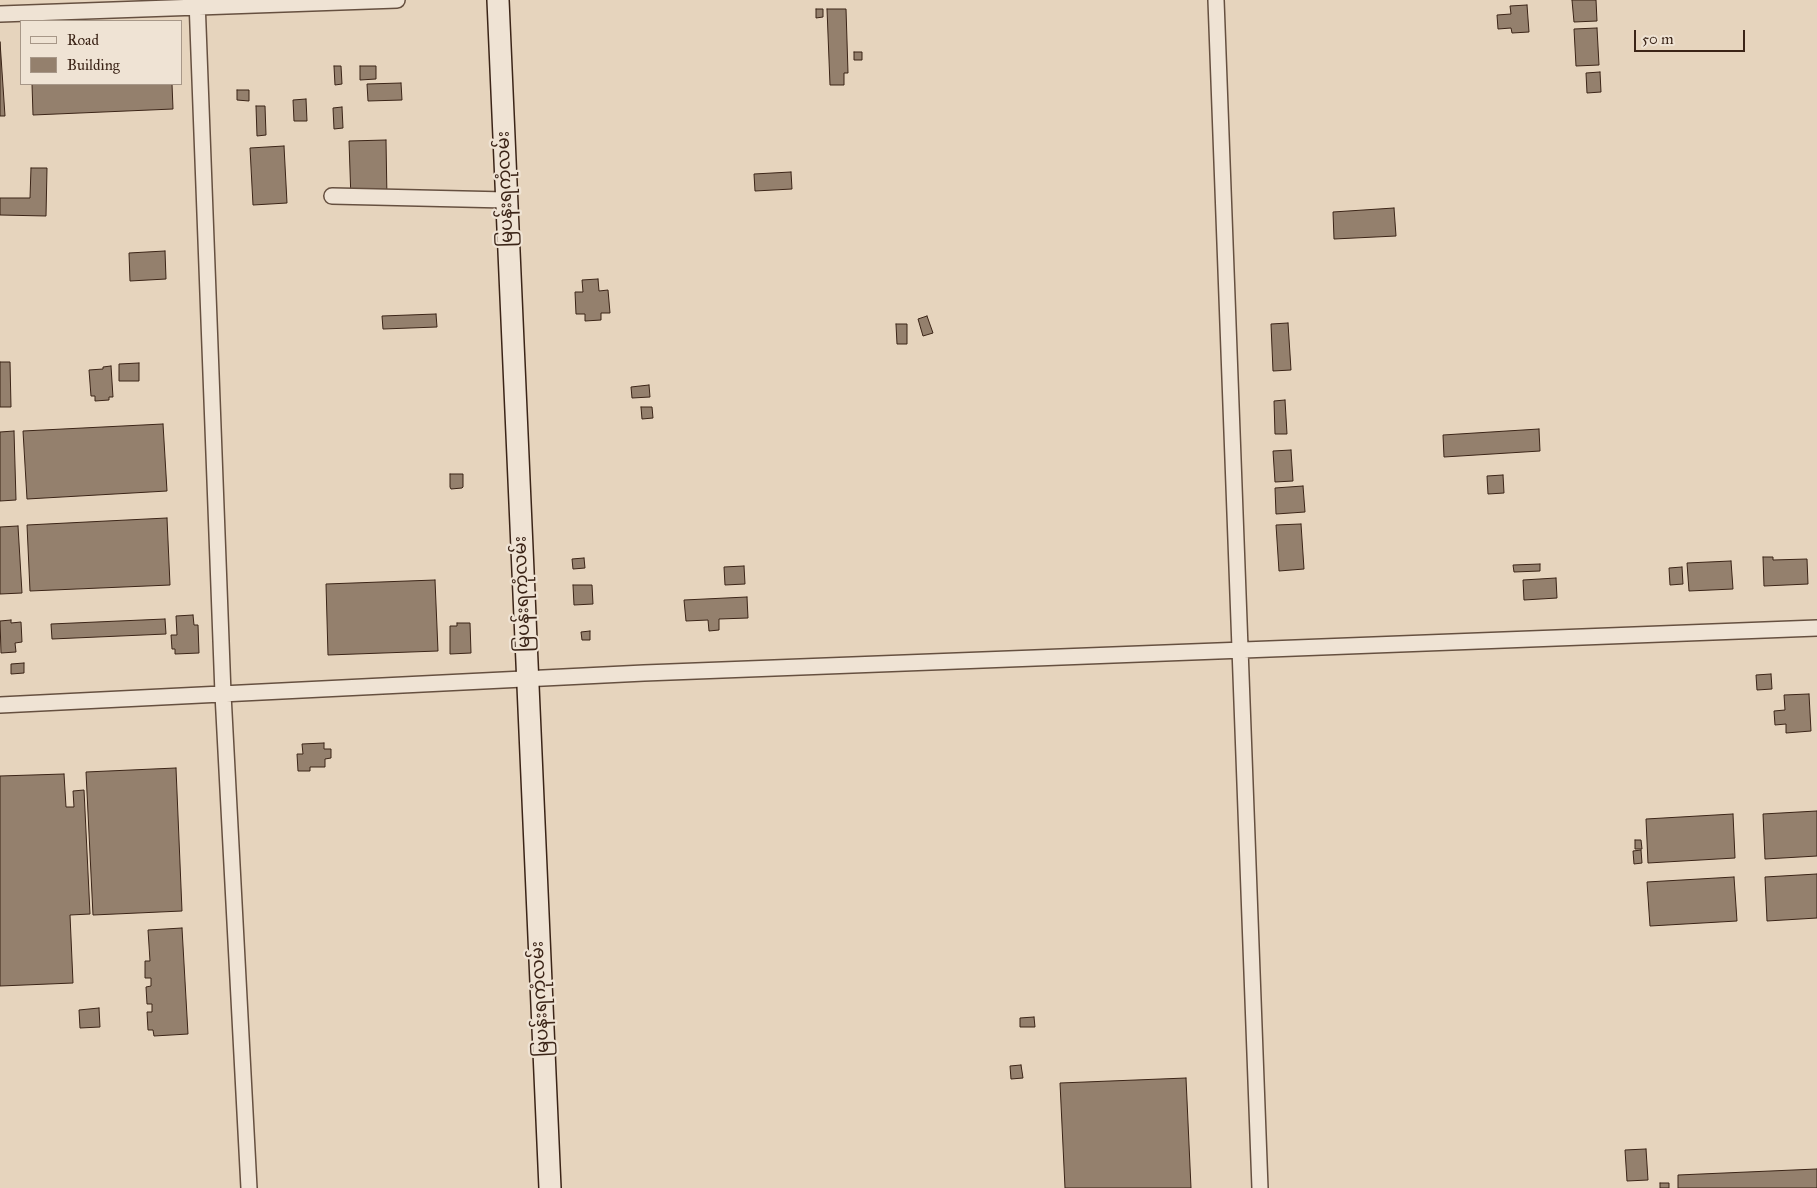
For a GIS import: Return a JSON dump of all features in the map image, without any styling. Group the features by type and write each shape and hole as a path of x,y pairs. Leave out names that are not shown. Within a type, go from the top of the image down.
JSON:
{"street":[{"path":"0,14 197,3 397,0"},
{"name":"မြပန်းရကုံလမ်း","path":"498,0 550,1188"},
{"path":"1216,0 1260,1188"},
{"path":"197,3 223,694 249,1188"},
{"path":"332,196 506,200"},
{"path":"0,705 527,679 1817,628"}],"building":[{"path":"1572,0 1596,0 1597,21 1574,22"},
{"path":"1527,5 1529,32 1512,33 1511,28 1498,29 1497,15 1511,14 1510,6"},
{"path":"816,9 823,9 823,17 816,18"},
{"path":"827,9 846,9 848,73 844,73 844,85 830,85"},
{"path":"1597,28 1599,65 1576,66 1574,29"},
{"path":"0,42 5,116 0,116"},
{"path":"854,52 862,52 862,60 854,60"},
{"path":"334,66 341,66 342,84 335,85"},
{"path":"360,66 376,66 376,79 360,80"},
{"path":"1600,72 1601,92 1587,93 1586,73"},
{"path":"401,83 402,100 368,101 367,84"},
{"path":"32,85 172,85 173,109 33,115"},
{"path":"237,90 249,90 249,101 237,100"},
{"path":"306,99 307,121 294,121 293,100"},
{"path":"256,106 265,106 266,135 257,136"},
{"path":"342,107 343,128 334,129 333,108"},
{"path":"386,140 387,199 351,200 349,141"},
{"path":"284,146 287,203 253,205 250,148"},
{"path":"31,168 47,168 46,216 0,215 0,198 30,198"},
{"path":"791,172 792,189 755,191 754,174"},
{"path":"1394,208 1396,236 1334,239 1333,212"},
{"path":"165,251 166,279 130,281 129,253"},
{"path":"598,279 599,291 608,290 610,313 601,313 601,320 585,321 585,314 576,314 575,292 583,292 582,280"},
{"path":"436,314 437,327 383,329 382,316"},
{"path":"927,316 933,333 923,336 918,319"},
{"path":"1288,323 1291,370 1273,371 1271,324"},
{"path":"896,324 907,324 907,344 897,344"},
{"path":"0,362 10,362 11,407 0,407"},
{"path":"139,363 139,381 119,381 119,364"},
{"path":"111,366 113,397 109,397 109,400 95,401 95,396 91,396 89,370 103,369 103,367"},
{"path":"649,385 650,397 632,398 631,387"},
{"path":"1285,400 1287,434 1275,434 1274,401"},
{"path":"641,407 652,407 653,418 642,419"},
{"path":"163,424 167,491 27,499 23,431"},
{"path":"1539,429 1540,451 1444,457 1443,435"},
{"path":"14,431 16,500 0,501 0,432"},
{"path":"1291,450 1293,481 1275,482 1273,451"},
{"path":"450,474 463,474 462,488 451,489"},
{"path":"1503,475 1504,493 1488,494 1487,476"},
{"path":"1303,486 1305,512 1276,514 1275,488"},
{"path":"167,518 170,585 30,591 27,525"},
{"path":"1301,524 1304,569 1279,571 1276,525"},
{"path":"18,526 22,593 0,594 0,527"},
{"path":"1763,557 1773,557 1773,560 1807,559 1808,584 1764,586"},
{"path":"584,558 585,568 573,569 572,559"},
{"path":"1731,561 1733,589 1689,591 1687,563"},
{"path":"1540,564 1540,571 1514,572 1513,565"},
{"path":"744,566 745,584 725,585 724,567"},
{"path":"1682,567 1683,584 1670,585 1669,568"},
{"path":"1556,578 1557,598 1524,600 1523,580"},
{"path":"435,580 438,651 328,655 326,584"},
{"path":"573,585 592,585 593,604 574,605"},
{"path":"747,597 748,618 719,619 719,630 709,631 708,620 686,621 684,600"},
{"path":"193,615 194,625 198,625 199,653 175,654 175,649 172,649 171,635 177,635 176,616"},
{"path":"165,619 166,634 52,639 51,624"},
{"path":"11,620 11,623 21,622 22,642 15,643 16,652 1,653 0,621"},
{"path":"457,623 470,623 471,653 450,654 450,626 457,626"},
{"path":"590,631 590,640 582,640 581,632"},
{"path":"24,663 24,673 11,674 11,664"},
{"path":"1771,674 1772,689 1757,690 1756,675"},
{"path":"1809,694 1811,731 1786,733 1786,724 1775,725 1774,711 1785,710 1784,695"},
{"path":"324,743 324,749 331,749 331,758 325,759 325,767 310,767 310,771 298,771 297,754 303,754 302,744"},
{"path":"176,768 182,911 93,915 86,772"},
{"path":"64,774 66,807 74,807 73,791 84,790 90,914 70,915 73,983 0,986 0,776"},
{"path":"1817,811 1817,856 1765,859 1763,814"},
{"path":"1733,814 1735,858 1648,863 1646,819"},
{"path":"1635,840 1641,840 1642,849 1635,849"},
{"path":"1641,850 1642,863 1634,864 1633,851"},
{"path":"1817,874 1817,918 1767,921 1765,877"},
{"path":"1734,877 1737,921 1650,926 1647,882"},
{"path":"182,928 188,1034 154,1036 153,1030 148,1030 147,1012 152,1012 152,1004 147,1004 146,987 151,986 151,978 145,978 145,961 150,961 148,930"},
{"path":"99,1008 100,1027 80,1028 79,1010"},
{"path":"1034,1017 1035,1027 1020,1027 1020,1018"},
{"path":"1021,1065 1023,1078 1011,1079 1010,1066"},
{"path":"1186,1078 1191,1188 1065,1188 1060,1083"},
{"path":"1646,1149 1648,1180 1627,1181 1625,1150"},
{"path":"1817,1169 1817,1188 1678,1188 1678,1175"},
{"path":"1660,1183 1669,1183 1669,1188 1660,1188"}]}
